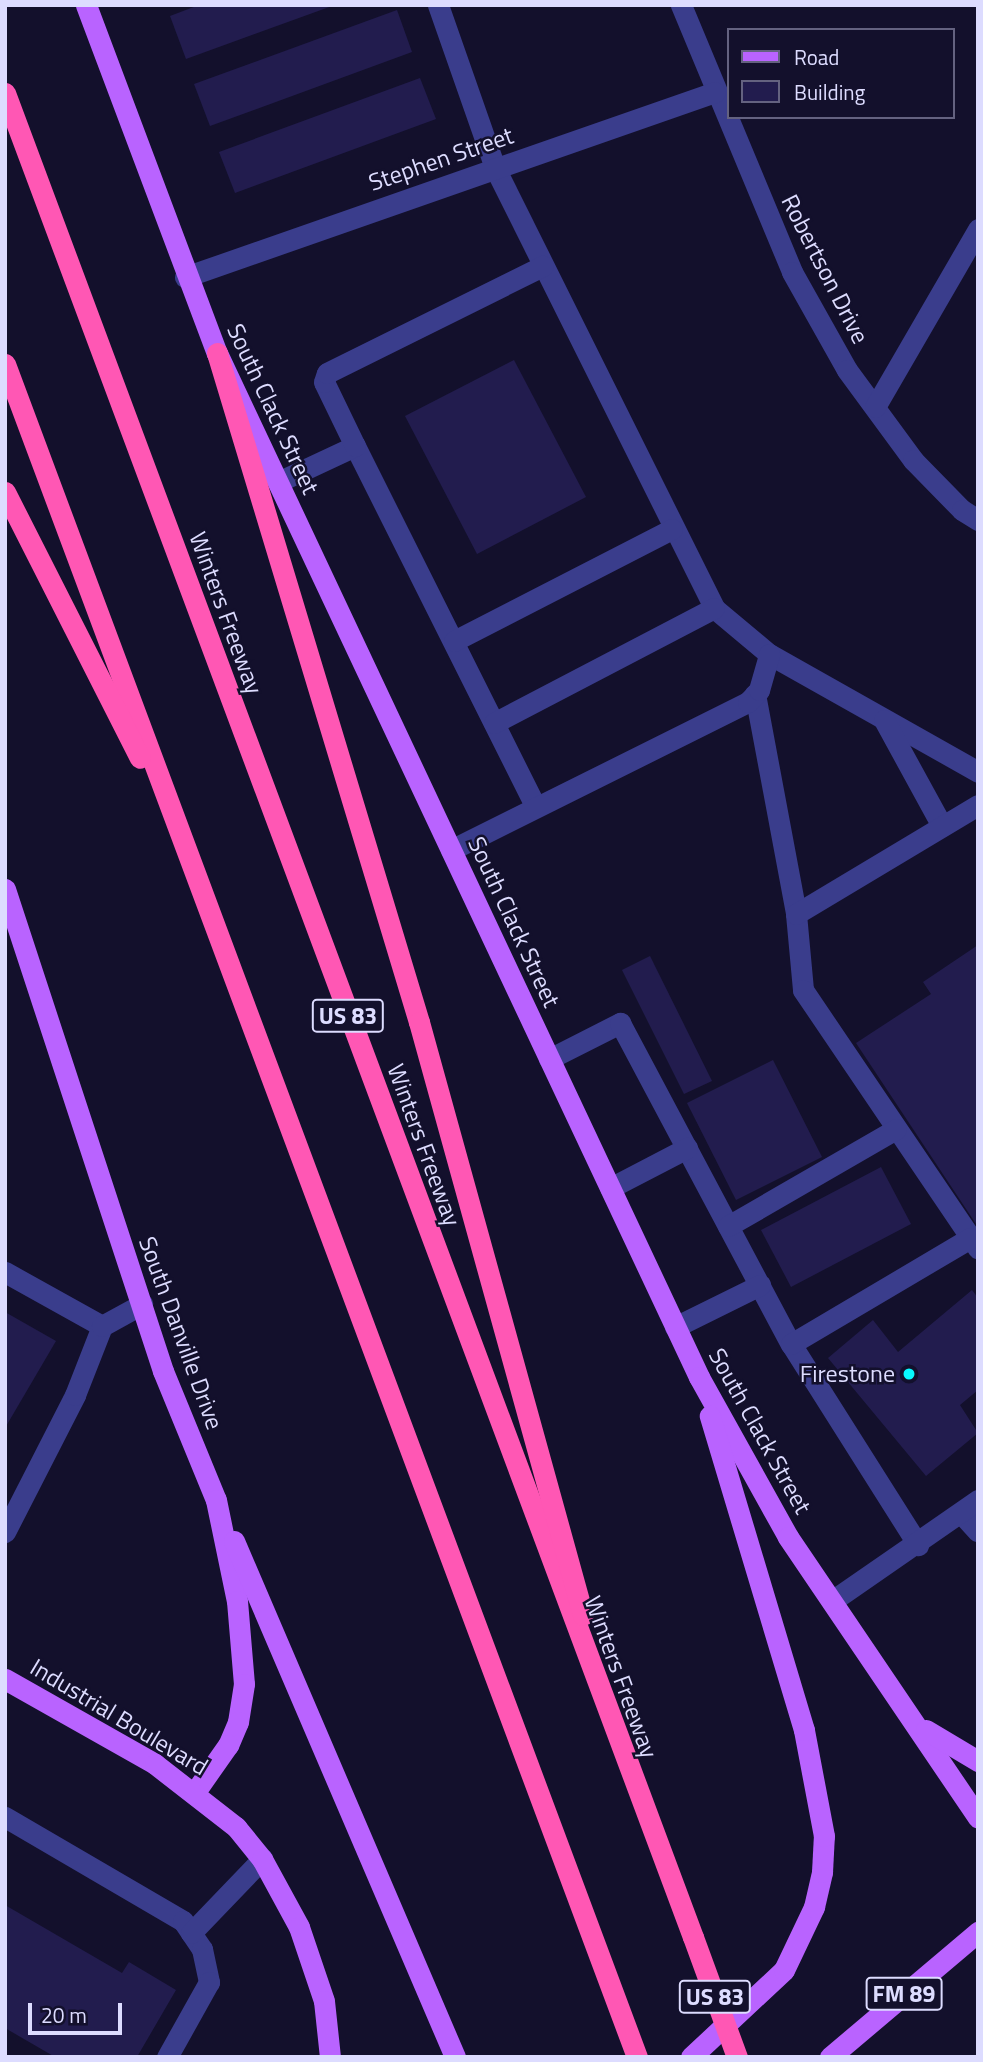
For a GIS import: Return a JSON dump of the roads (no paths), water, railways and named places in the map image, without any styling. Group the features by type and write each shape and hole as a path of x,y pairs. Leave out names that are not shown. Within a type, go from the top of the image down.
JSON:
{"highway":[{"name":"Winters Freeway","path":"5,93 621,1752 737,2057"},
{"path":"216,353 419,1022 621,1752"},
{"path":"5,364 636,2057"},
{"path":"5,492 188,855"}],"main road":[{"name":"South Clack Street","path":"86,5 216,353 699,1377 789,1537 978,1818"},
{"name":"South Danville Drive","path":"5,890 142,1304 216,1500 237,1601 244,1684 238,1722 228,1745 195,1792"},
{"path":"691,2057 784,1970 814,1906 822,1872 824,1836 804,1730 699,1377"},
{"path":"216,1500 455,2057"},
{"name":"Industrial Boulevard","path":"5,1679 195,1792 236,1827 262,1859 284,1893 313,1962 330,2057"},
{"path":"916,1724 978,1761"},
{"name":"FM 89","path":"830,2057 978,1932"}],"street":[{"path":"438,5 495,168 672,529 714,608 769,654 978,772"},
{"name":"Robertson Drive","path":"681,5 792,272 847,370 913,460 962,510 978,520"},
{"name":"Stephen Street","path":"186,277 715,92"},
{"path":"875,407 978,229"},
{"path":"535,805 324,382 327,373 543,266"},
{"path":"278,482 355,446"},
{"path":"454,641 672,529"},
{"path":"494,723 714,608"},
{"path":"451,850 535,805 748,702 755,694 769,654"},
{"path":"755,694 796,914 803,990 974,1243 791,1344"},
{"path":"883,719 942,826"},
{"path":"796,914 978,805"},
{"path":"549,1059 620,1023 791,1344 918,1545"},
{"path":"728,1226 896,1129"},
{"path":"610,1188 687,1148"},
{"path":"5,1272 102,1326"},
{"path":"676,1327 760,1285"},
{"path":"5,1532 75,1395 102,1326 142,1304"},
{"path":"832,1601 918,1545 969,1506 978,1532"},
{"path":"5,1817 183,1921 202,1949 209,1982 167,2057"},
{"path":"191,1933 262,1859"}],"place":[{"name":"Firestone","path":"909,1374"}]}
